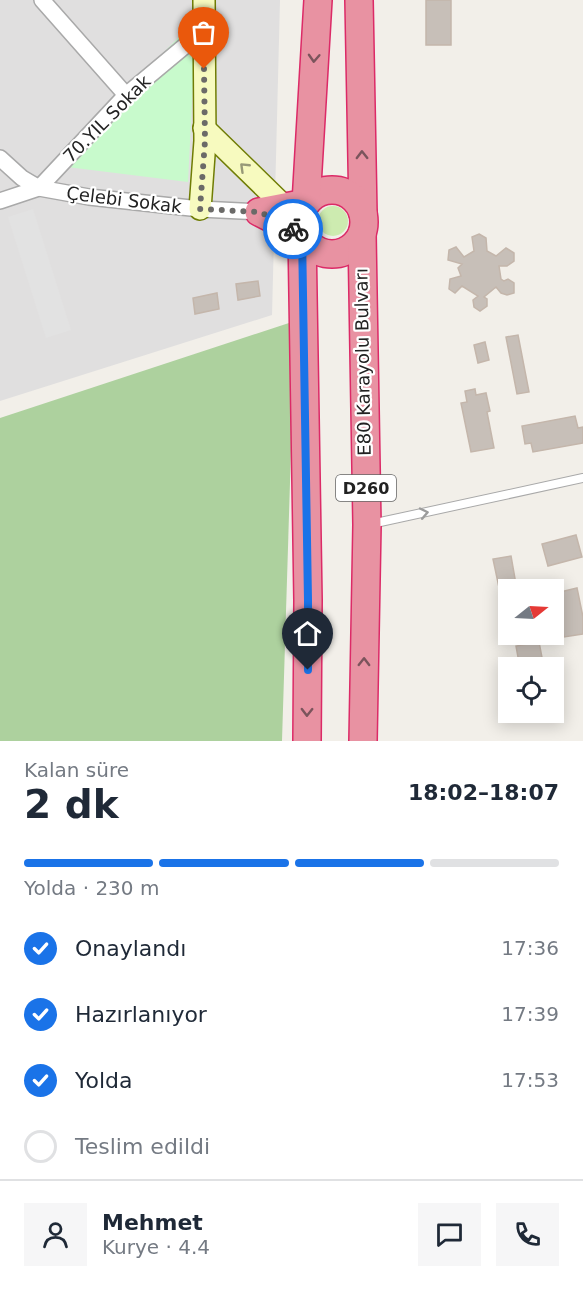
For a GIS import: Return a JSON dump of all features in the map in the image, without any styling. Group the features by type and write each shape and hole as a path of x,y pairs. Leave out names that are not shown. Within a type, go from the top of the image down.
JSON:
{"highway":[{"path":"283,207 322,191 332,190 351,196 358,204 362,224 356,243 337,254 326,254 316,250 307,243 283,207 318,0"},
{"name":"E80 Karayolu Bulvarı","path":"359,0 367,525 363,741"},
{"path":"283,207 301,212 299,223 302,234 308,600 307,741"}],"street":[{"path":"42,0 126,95"},
{"path":"200,209 204,128 204,0"},
{"name":"70.YIL Sokak","path":"39,189 126,95 204,30"},
{"path":"204,128 283,207"},
{"name":"Çelebi Sokak","path":"0,158 22,178 39,189 200,209 283,207"},
{"path":"0,201 39,189"}],"lane":[{"path":"367,525 583,478"}],"shaded area":[{"path":"0,0 280,0 272,315 0,401"},
{"path":"33,209 71,330 46,338 8,217"}],"green space":[{"path":"196,25 188,182 51,165 189,27"},
{"path":"333,206 344,210 348,221 344,232 333,236 322,232 318,221 322,210"},
{"path":"295,321 282,741 0,741 0,418"}],"building":[{"path":"426,0 451,0 451,45 426,45"},
{"path":"479,234 486,238 487,251 496,256 506,248 514,253 514,261 507,266 499,266 501,279 504,281 508,279 514,283 514,293 507,295 501,293 496,287 484,297 487,299 487,306 480,311 474,307 473,300 478,296 462,286 455,293 449,289 450,279 461,276 458,268 462,264 448,260 449,250 456,247 464,257 474,251 472,237"},
{"path":"258,281 260,296 238,300 236,284"},
{"path":"217,293 219,309 195,314 193,298"},
{"path":"518,335 529,392 517,394 506,337"},
{"path":"485,342 489,360 478,363 474,345"},
{"path":"475,389 476,395 486,393 494,448 471,452 461,403 467,402 465,391"},
{"path":"575,416 578,428 583,427 583,443 533,452 531,443 525,444 522,426"},
{"path":"576,535 582,557 548,566 542,544"},
{"path":"511,556 515,579 498,579 498,583 493,559"},
{"path":"577,588 583,617 583,634 564,637 564,591"},
{"path":"540,645 542,657 518,657 516,646"}],"way so far":[{"path":"204,69 205,141 200,209 260,212 293,229"}],"route":[{"path":"293,229 302,234 308,670"}]}
